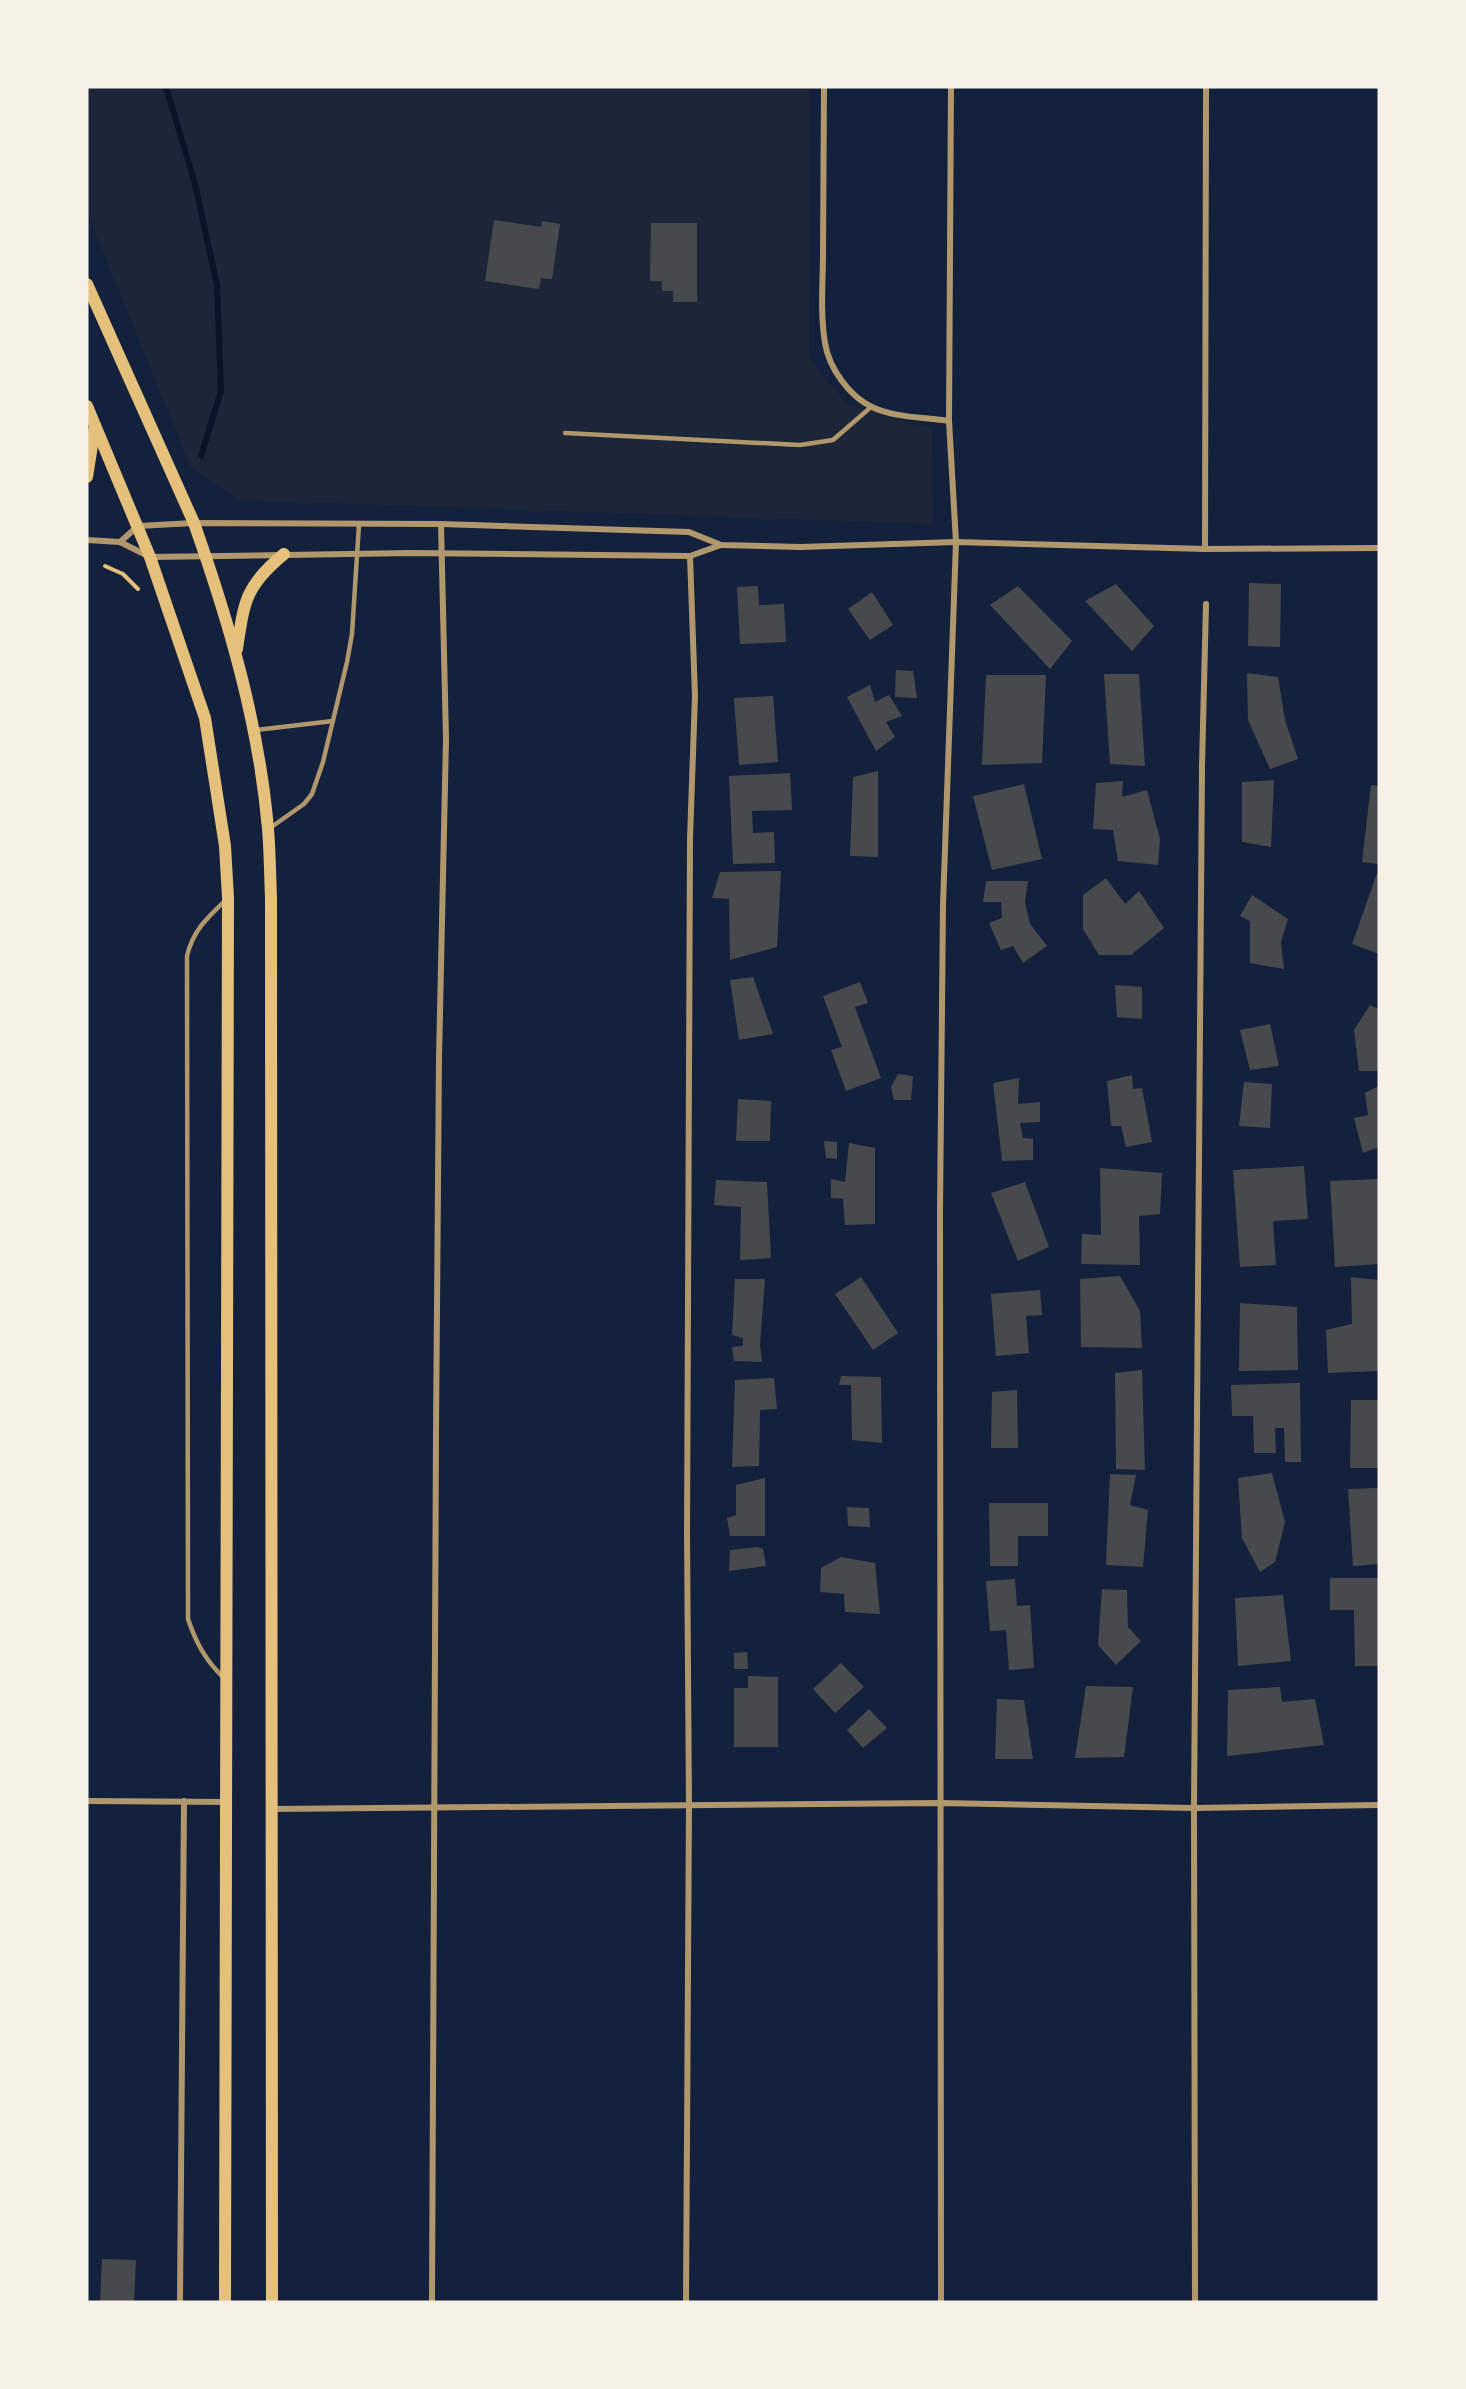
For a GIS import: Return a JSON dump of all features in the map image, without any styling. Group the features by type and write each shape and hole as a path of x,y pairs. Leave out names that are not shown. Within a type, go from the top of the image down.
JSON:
{"main road":[{"path":"87,284 194,522 206,556 237,654 253,731 268,830 271,898 272,2302"},
{"path":"87,406 150,557 205,718 223,836 228,898 225,2302"},
{"path":"87,477 95,425"},
{"path":"237,654 245,601 253,583 284,554"}],"street":[{"path":"824,87 822,301 825,344 832,366 843,382 872,407 888,413 949,420"},
{"path":"941,2302 943,929 956,542 949,420 951,87"},
{"path":"1205,549 1206,87"},
{"path":"120,542 138,526 194,522 441,524 690,532 721,544 801,547 956,542 1205,549 1379,548"},
{"path":"432,2302 439,1081 446,739 441,524"},
{"path":"87,540 120,542 150,557 358,553 690,556 721,544"},
{"path":"686,2302 690,839 695,735 690,556"},
{"path":"1195,2302 1194,1808 1202,777 1206,604"},
{"path":"87,1801 226,1802"},
{"path":"180,2302 184,1801"},
{"path":"272,1809 940,1803 1194,1808 1379,1805"}],"lane":[{"path":"565,433 800,445 833,440 872,407"},
{"path":"268,830 304,804 312,795 333,721 352,634 359,524"},
{"path":"253,731 333,721"},
{"path":"226,1680 210,1664 197,1644 188,1619 187,956 189,946 201,924 228,898"}],"path":[{"path":"105,566 123,574 138,589"}],"shaded area":[{"path":"87,87 810,87 809,358 848,405 932,429 933,524 240,500 191,468 87,212"}],"building":[{"path":"494,220 541,227 542,221 560,224 552,279 541,278 539,289 485,281"},
{"path":"651,223 697,223 697,302 673,302 673,291 662,291 662,281 650,281"},
{"path":"1249,583 1281,584 1280,647 1248,646"},
{"path":"1116,584 1154,626 1132,651 1085,601"},
{"path":"758,586 759,605 784,604 786,642 740,644 737,587"},
{"path":"1018,586 1072,641 1050,669 990,605"},
{"path":"872,592 893,625 870,640 848,609"},
{"path":"896,670 913,671 917,698 895,697"},
{"path":"1247,673 1278,677 1285,720 1298,759 1270,769 1248,720"},
{"path":"1104,674 1139,674 1145,766 1110,764"},
{"path":"986,675 1046,675 1042,763 982,765"},
{"path":"870,685 875,702 889,695 902,716 886,722 895,737 876,751 847,697"},
{"path":"773,696 778,762 739,765 734,698"},
{"path":"878,771 878,857 850,856 853,777"},
{"path":"790,773 792,810 752,811 753,833 774,832 775,863 733,864 729,776"},
{"path":"1274,780 1271,847 1242,842 1242,782"},
{"path":"1123,781 1122,797 1147,790 1160,839 1158,865 1118,861 1113,830 1093,829 1096,783"},
{"path":"1024,784 1042,859 992,870 973,796"},
{"path":"1371,785 1379,786 1379,864 1362,862"},
{"path":"1379,868 1379,954 1352,944"},
{"path":"781,871 777,947 730,960 729,899 712,898 720,872"},
{"path":"1106,878 1125,904 1139,891 1164,928 1131,955 1099,955 1083,929 1083,895"},
{"path":"986,881 1028,881 1025,902 1030,924 1047,946 1023,963 1013,946 1001,950 989,923 1002,918 1001,902 983,902"},
{"path":"1252,895 1288,919 1281,942 1284,969 1250,963 1250,921 1240,916"},
{"path":"753,977 773,1034 739,1040 730,980"},
{"path":"860,982 868,1003 855,1007 881,1078 846,1091 831,1050 842,1047 823,996"},
{"path":"1115,985 1142,987 1142,1019 1117,1017"},
{"path":"1370,1005 1379,1009 1379,1071 1359,1071 1354,1030"},
{"path":"1270,1024 1279,1066 1250,1070 1240,1030"},
{"path":"898,1074 913,1076 911,1100 894,1100 891,1087"},
{"path":"1132,1075 1133,1089 1142,1088 1152,1142 1126,1147 1121,1126 1111,1126 1107,1081"},
{"path":"1019,1078 1018,1104 1040,1102 1040,1122 1020,1123 1023,1138 1033,1139 1033,1160 1002,1161 993,1083"},
{"path":"1244,1082 1272,1084 1270,1128 1239,1126"},
{"path":"1379,1086 1379,1147 1363,1153 1354,1118 1368,1115 1365,1093"},
{"path":"738,1099 771,1101 770,1141 736,1141"},
{"path":"824,1141 837,1142 837,1159 826,1158"},
{"path":"849,1143 875,1148 875,1224 845,1225 843,1199 831,1198 831,1179 845,1182"},
{"path":"1304,1166 1308,1219 1273,1221 1276,1265 1240,1267 1233,1170"},
{"path":"1100,1168 1162,1173 1160,1214 1139,1216 1140,1265 1081,1264 1082,1234 1101,1235"},
{"path":"1378,1179 1379,1264 1335,1267 1330,1181"},
{"path":"716,1180 767,1182 771,1258 740,1260 741,1207 714,1205"},
{"path":"1025,1182 1049,1247 1018,1261 991,1193"},
{"path":"1120,1276 1140,1311 1142,1348 1081,1347 1080,1279"},
{"path":"861,1277 898,1333 873,1350 835,1294"},
{"path":"1351,1277 1379,1280 1379,1371 1328,1373 1326,1330 1352,1324"},
{"path":"735,1279 765,1279 760,1345 762,1362 734,1361 732,1347 743,1346 743,1338 732,1335"},
{"path":"1040,1290 1042,1315 1026,1316 1029,1353 996,1356 991,1294"},
{"path":"1240,1303 1297,1307 1298,1370 1239,1371"},
{"path":"1142,1370 1145,1470 1116,1469 1115,1373"},
{"path":"841,1376 881,1377 882,1443 852,1440 851,1385 839,1385"},
{"path":"774,1378 777,1409 760,1410 759,1466 732,1467 735,1380"},
{"path":"1300,1383 1301,1462 1285,1462 1284,1428 1275,1428 1276,1453 1254,1453 1253,1416 1232,1416 1231,1385"},
{"path":"1017,1390 1018,1448 991,1448 992,1392"},
{"path":"1351,1400 1379,1400 1379,1468 1350,1468"},
{"path":"1272,1473 1285,1522 1275,1562 1260,1572 1242,1538 1238,1478"},
{"path":"1110,1474 1136,1475 1130,1505 1148,1510 1143,1567 1106,1565"},
{"path":"765,1478 765,1536 730,1536 727,1518 736,1515 736,1485"},
{"path":"1379,1488 1379,1564 1353,1566 1348,1489"},
{"path":"989,1503 1048,1503 1048,1536 1018,1536 1018,1566 990,1566"},
{"path":"847,1507 869,1508 870,1527 848,1526"},
{"path":"758,1547 763,1549 766,1566 729,1571 730,1550"},
{"path":"841,1557 875,1563 880,1614 845,1612 844,1594 820,1592 821,1568"},
{"path":"1330,1578 1379,1578 1379,1666 1355,1666 1354,1610 1330,1610"},
{"path":"1015,1579 1017,1606 1030,1605 1034,1668 1009,1670 1006,1630 990,1631 986,1581"},
{"path":"1102,1589 1127,1590 1128,1627 1141,1641 1116,1665 1098,1645"},
{"path":"1283,1595 1291,1661 1238,1666 1235,1598"},
{"path":"747,1652 748,1669 734,1669 734,1653"},
{"path":"841,1663 864,1687 835,1713 813,1689"},
{"path":"748,1676 778,1677 778,1747 734,1747 734,1688 748,1688"},
{"path":"1086,1686 1133,1687 1124,1757 1075,1758"},
{"path":"1280,1687 1282,1702 1315,1699 1324,1745 1227,1756 1228,1690"},
{"path":"997,1699 1024,1700 1033,1759 995,1759"},
{"path":"869,1709 887,1728 863,1748 847,1730"},
{"path":"102,2259 136,2260 134,2302 100,2302"}],"waterway":[{"path":"166,87 195,184 217,285 221,391 201,456"}]}
